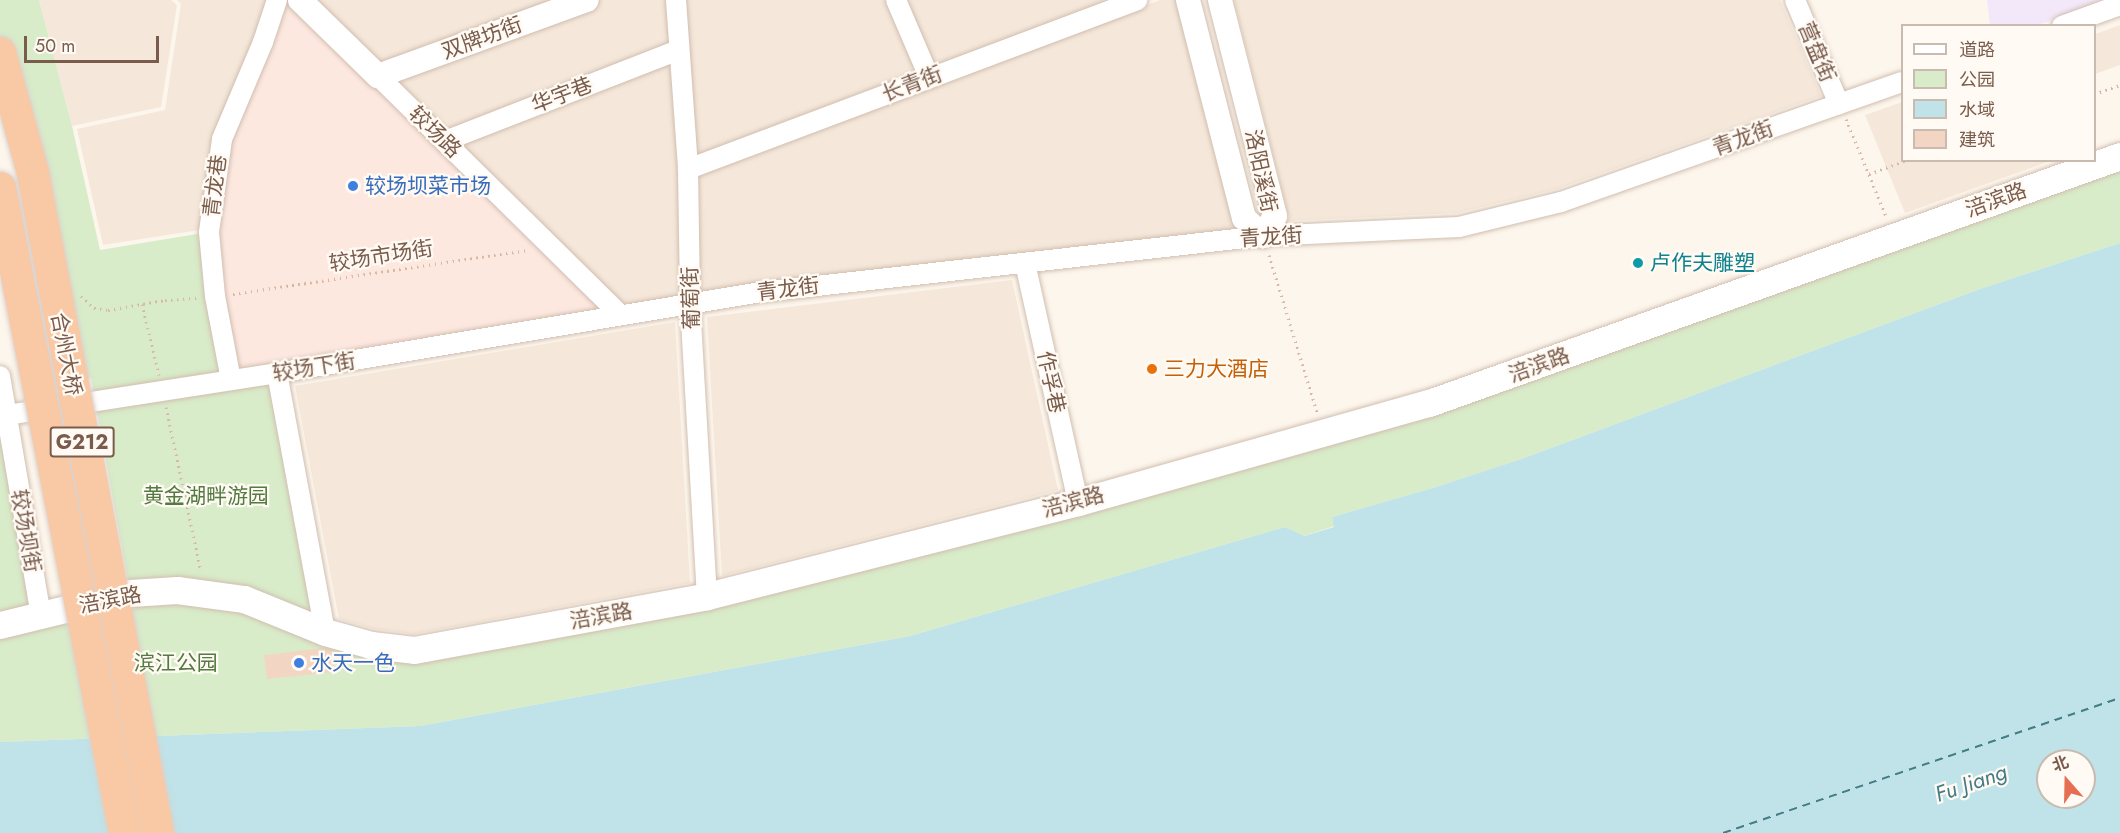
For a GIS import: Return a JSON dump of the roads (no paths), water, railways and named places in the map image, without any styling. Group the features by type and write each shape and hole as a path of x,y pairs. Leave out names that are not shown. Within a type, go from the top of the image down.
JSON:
{"highway":[{"name":"合州大桥","path":"0,53 33,173 158,833"},
{"name":"合州大桥","path":"0,188 126,833"}],"main road":[{"name":"涪滨路","path":"0,625 130,593 177,590 244,599 325,632 371,645 414,650 707,596 1078,502 1324,434 1488,384 2120,156"}],"street":[{"name":"青龙巷","path":"231,380 215,296 209,232 222,139 263,42 276,0"},
{"name":"较场路","path":"300,0 620,315"},
{"name":"双牌坊街","path":"378,76 586,0"},
{"name":"葡萄街","path":"676,0 688,169 690,303 707,596"},
{"path":"896,0 929,77"},
{"name":"长青街","path":"688,169 1137,0"},
{"name":"洛阳溪街","path":"1188,0 1244,218 1263,236 1275,216 1220,0"},
{"name":"营盘街","path":"1795,0 1839,104"},
{"path":"2068,24 2120,5"},
{"name":"华宇巷","path":"445,141 679,50"},
{"name":"青龙街","path":"620,315 763,292 1263,236 1459,227 1561,202 1901,82"},
{"name":"作孚巷","path":"1025,263 1078,502"},
{"name":"较场下街","path":"3,415 277,373 620,315"},
{"path":"277,373 325,632"},
{"name":"较场坝街","path":"0,376 3,415 41,615"}],"water":[{"name":"Fu Jiang","path":"2120,243 2120,833 0,833 0,742 420,726 910,636 1285,527 1304,536 1334,527 1332,517 1436,487 1521,459 1980,289"}],"place":[{"name":"较场坝菜市场","path":"353,186"},
{"name":"卢作夫雕塑","path":"1638,263"},
{"name":"三力大酒店","path":"1152,369"},
{"name":"水天一色","path":"299,663"}],"park label":[{"name":"黄金湖畔游园","path":"206,496"},
{"name":"滨江公园","path":"176,663"}]}
